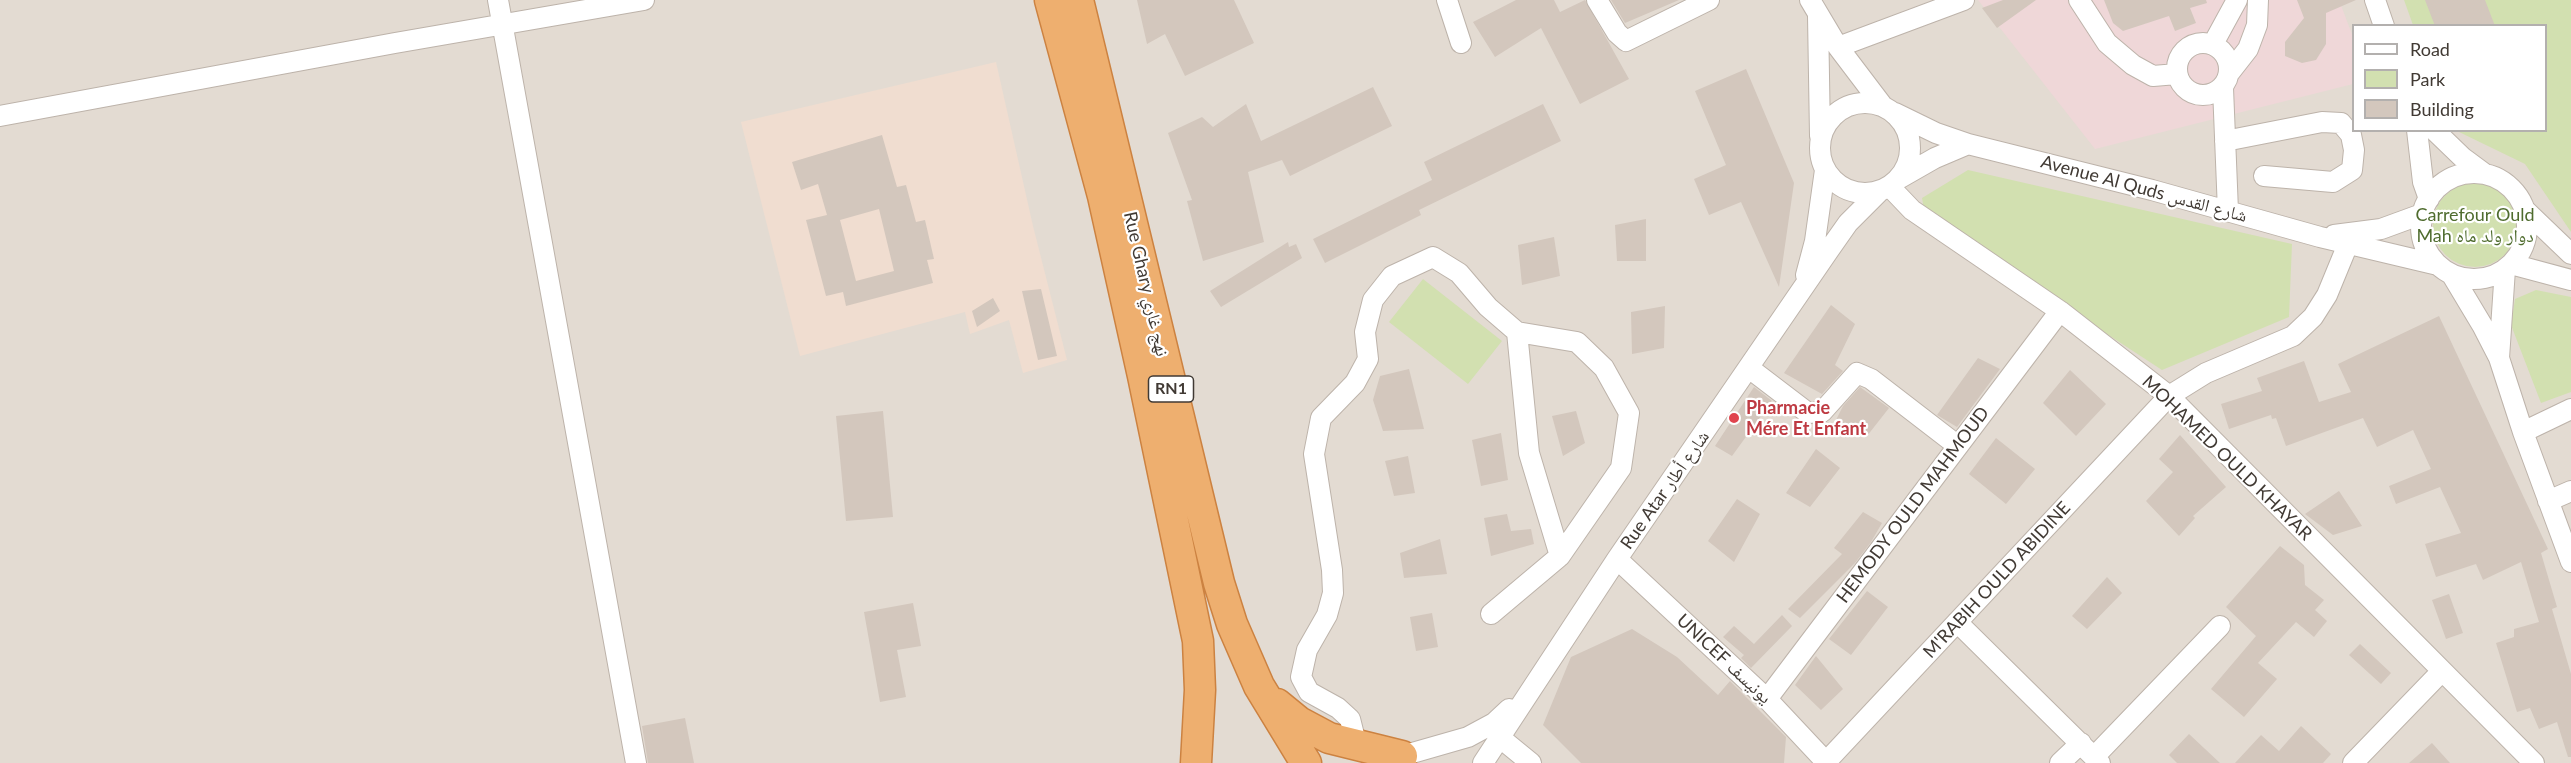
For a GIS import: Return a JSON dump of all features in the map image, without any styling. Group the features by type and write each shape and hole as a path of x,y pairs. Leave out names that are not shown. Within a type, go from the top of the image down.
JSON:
{"highway":[{"name":"Rue Ghary نهج غاري","path":"1050,0 1114,194 1232,624 1259,687 1306,763"},
{"name":"Rue Ghary نهج غاري","path":"1078,0 1114,194 1143,376 1198,641 1200,690 1196,763"},
{"path":"1259,687 1299,722 1329,738 1353,744 1389,759"}],"street":[{"path":"498,0 636,763"},
{"path":"0,116 645,0"},
{"path":"1447,0 1461,43"},
{"path":"1597,0 1617,33 1626,41 1709,0"},
{"path":"1838,47 1964,0"},
{"path":"2079,0 2107,43 2133,64 2153,76 2177,74"},
{"path":"2213,44 2237,0"},
{"path":"2228,211 2225,141 2226,80 2230,63 2224,51 2213,44 2195,43 2180,54 2177,74 2181,86 2194,95 2209,96 2226,80 2248,49 2257,25 2258,0"},
{"path":"2375,0 2383,24"},
{"path":"1814,8 1838,47 1906,128 1911,145 1908,162 1889,186"},
{"path":"1814,8 1821,138"},
{"path":"1889,109 1867,102 1851,104 1827,123 1819,149 1825,170 1834,182 1848,191 1863,194 1889,186 1935,158 1968,144"},
{"name":"Avenue Al Quds شارع القدس","path":"1889,109 1936,133 1968,144 2445,270"},
{"path":"2225,141 2322,122 2341,123 2351,135 2354,150 2352,170 2333,182 2264,176"},
{"path":"2417,132 2426,207 2423,242 2429,255 2445,270 2482,325 2499,358 2523,432 2571,562"},
{"path":"2436,132 2462,157 2485,174 2510,187 2518,197 2527,223 2526,237 2521,250 2508,266 2480,279 2445,270"},
{"name":"Rue Atar شارع أطار","path":"1801,292 1815,241 1825,170"},
{"path":"2426,207 2439,187 2453,178 2469,173 2485,174"},
{"name":"Rue Atar شارع أطار","path":"1483,763 1498,736 1532,690 1617,559 1848,223 1889,186"},
{"name":"MOHAMED OULD KHAYAR","path":"1889,186 1912,210 2060,311 2169,396 2534,763"},
{"name":"Avenue Al Quds شارع القدس","path":"2320,237 2381,229 2426,207"},
{"path":"2524,210 2571,254"},
{"name":"M'RABIH OULD ABIDINE","path":"1826,763 2169,396 2206,373 2293,336 2313,317 2327,295 2348,244"},
{"path":"1353,744 1353,727 1345,712 1309,692 1301,677 1307,650 1327,615 1333,593 1332,570 1314,454 1321,418 1355,383 1368,359 1365,332 1373,300 1392,276 1433,257 1458,273 1488,307 1517,332 1577,342 1604,368 1629,413 1621,468 1560,556 1491,614"},
{"path":"2508,266 2571,280"},
{"path":"2499,358 2508,266"},
{"name":"HEMODY OULD MAHMOUD","path":"1767,699 2060,311"},
{"path":"1517,332 1529,453 1560,556"},
{"path":"1749,368 1808,413 1822,412 1857,373 1871,379 1958,446"},
{"path":"2523,432 2571,409"},
{"path":"2548,501 2571,491"},
{"name":"UNICEF يونيسف","path":"1617,559 1767,699 1826,763"},
{"path":"1958,622 2092,754"},
{"path":"2060,763 2092,754 2220,626"},
{"path":"2353,763 2442,671"},
{"name":"Rue Atar شارع أطار","path":"1389,759 1468,737 1494,723 1532,690"},
{"path":"1498,736 1531,763"}],"shaded area":[{"path":"0,0 2571,0 2571,763 0,763"},
{"path":"1978,0 2339,0 2352,34 2352,84 2095,149"},
{"path":"996,62 1033,226 1067,360 1023,373 1009,320 970,334 965,312 800,356 741,122"}],"green space":[{"path":"2404,0 2571,0 2571,232 2525,164 2459,132 2547,132 2547,24 2413,24"},
{"path":"1968,170 2292,244 2289,317 2162,370 1925,215 1922,198"},
{"name":"Carrefour Ould Mah دوار ولد ماه","path":"2475,183 2491,186 2505,195 2514,209 2517,225 2514,241 2505,255 2491,264 2475,267 2459,264 2445,255 2436,241 2433,225 2436,209 2445,195 2459,186"},
{"path":"1423,279 1502,341 1468,384 1389,322"},
{"path":"2536,290 2571,297 2571,392 2541,403 2511,325 2515,299"}],"building":[{"path":"1137,0 1234,0 1254,43 1185,76 1165,34 1147,44"},
{"path":"1516,0 1554,0 1560,12 1585,0 1629,79 1580,104 1541,28 1495,57 1473,22"},
{"path":"1611,0 1679,0 1625,23"},
{"path":"2003,0 2036,0 1997,28 1982,8"},
{"path":"2104,0 2206,0 2207,3 2190,8 2196,23 2175,31 2169,16 2123,31 2113,23"},
{"path":"2297,0 2356,0 2326,13 2326,44 2316,60 2302,63 2285,56 2285,42 2304,18"},
{"path":"2425,0 2485,0 2494,24 2434,24"},
{"path":"1746,69 1794,183 1779,287 1741,202 1709,215 1694,179 1726,165 1695,91"},
{"path":"1373,87 1392,126 1290,176 1282,160 1248,172 1264,242 1203,261 1187,201 1192,200 1168,133 1202,117 1213,127 1246,104 1261,141"},
{"path":"1543,104 1561,141 1419,210 1421,215 1325,263 1313,239 1432,180 1424,162"},
{"path":"882,135 897,187 906,185 916,222 925,220 934,259 927,260 933,283 846,306 843,292 826,296 806,220 827,215 818,184 801,190 792,162","holes":["879,209 894,271 856,281 840,220"]},
{"path":"1646,219 1646,261 1617,261 1615,225"},
{"path":"1554,237 1560,276 1522,285 1518,245"},
{"path":"1288,242 1289,247 1296,244 1302,258 1221,307 1210,291"},
{"path":"1041,289 1057,356 1038,360 1022,291"},
{"path":"993,298 1000,311 977,327 972,311"},
{"path":"1831,305 1855,324 1835,365 1843,371 1822,394 1784,373"},
{"path":"1665,306 1664,348 1632,354 1631,312"},
{"path":"2439,316 2548,549 2541,553 2557,607 2552,609 2571,674 2571,757 2568,757 2557,722 2539,729 2530,708 2517,712 2496,643 2514,637 2514,629 2539,622 2521,562 2483,580 2476,564 2436,577 2425,544 2461,533 2440,487 2396,504 2389,486 2431,469 2413,430 2377,447 2363,418 2286,446 2276,418 2272,419 2271,415 2229,429 2221,404 2262,391 2257,378 2304,361 2319,402 2351,392 2338,364"},
{"path":"1978,358 2000,369 1957,427 1937,415"},
{"path":"1409,369 1424,429 1383,431 1373,400 1380,376"},
{"path":"2070,370 2106,404 2076,436 2043,403"},
{"path":"1754,387 1772,401 1732,456 1715,446"},
{"path":"1860,387 1889,408 1867,436 1836,420 1843,406"},
{"path":"883,411 893,517 846,521 836,416"},
{"path":"1576,411 1585,443 1563,456 1552,416"},
{"path":"1501,433 1508,480 1481,486 1472,440"},
{"path":"2180,435 2226,487 2193,516 2195,518 2179,536 2146,501 2173,472 2159,459"},
{"path":"1996,438 2035,469 2006,504 1969,474"},
{"path":"1816,449 1840,468 1810,507 1786,493"},
{"path":"1408,456 1415,493 1394,496 1385,461"},
{"path":"2339,491 2362,526 2333,535 2305,514"},
{"path":"1737,499 1760,514 1734,562 1708,541"},
{"path":"1863,512 1882,523 1871,542 1855,563 1800,618 1788,609 1842,554 1834,548"},
{"path":"1507,514 1511,531 1531,529 1534,544 1491,556 1484,518"},
{"path":"1440,539 1447,574 1404,578 1400,553"},
{"path":"2280,546 2304,565 2305,585 2324,600 2315,610 2327,621 2314,637 2296,622 2258,663 2277,679 2244,717 2211,689 2256,636 2226,607"},
{"path":"2107,577 2122,593 2087,629 2072,616"},
{"path":"1867,591 1888,607 1851,655 1829,639"},
{"path":"2449,594 2463,633 2446,639 2432,600"},
{"path":"913,603 921,646 897,650 906,697 880,702 864,612"},
{"path":"1432,613 1438,647 1416,651 1410,617"},
{"path":"1782,615 1792,626 1751,668 1741,658 1744,655 1723,637 1734,626 1754,644"},
{"path":"1632,629 1677,657 1718,695 1730,681 1786,737 1784,763 1581,763 1543,725 1571,657"},
{"path":"2360,644 2391,673 2381,684 2349,655"},
{"path":"1816,656 1843,689 1821,710 1795,685"},
{"path":"685,718 694,763 648,763 642,726"},
{"path":"2301,726 2331,754 2323,763 2235,763 2261,735 2279,751"},
{"path":"2189,734 2220,763 2177,763 2169,755"},
{"path":"2432,743 2450,763 2409,763"}],"place":[{"name":"Pharmacie Mére Et Enfant","path":"1734,418"}]}
